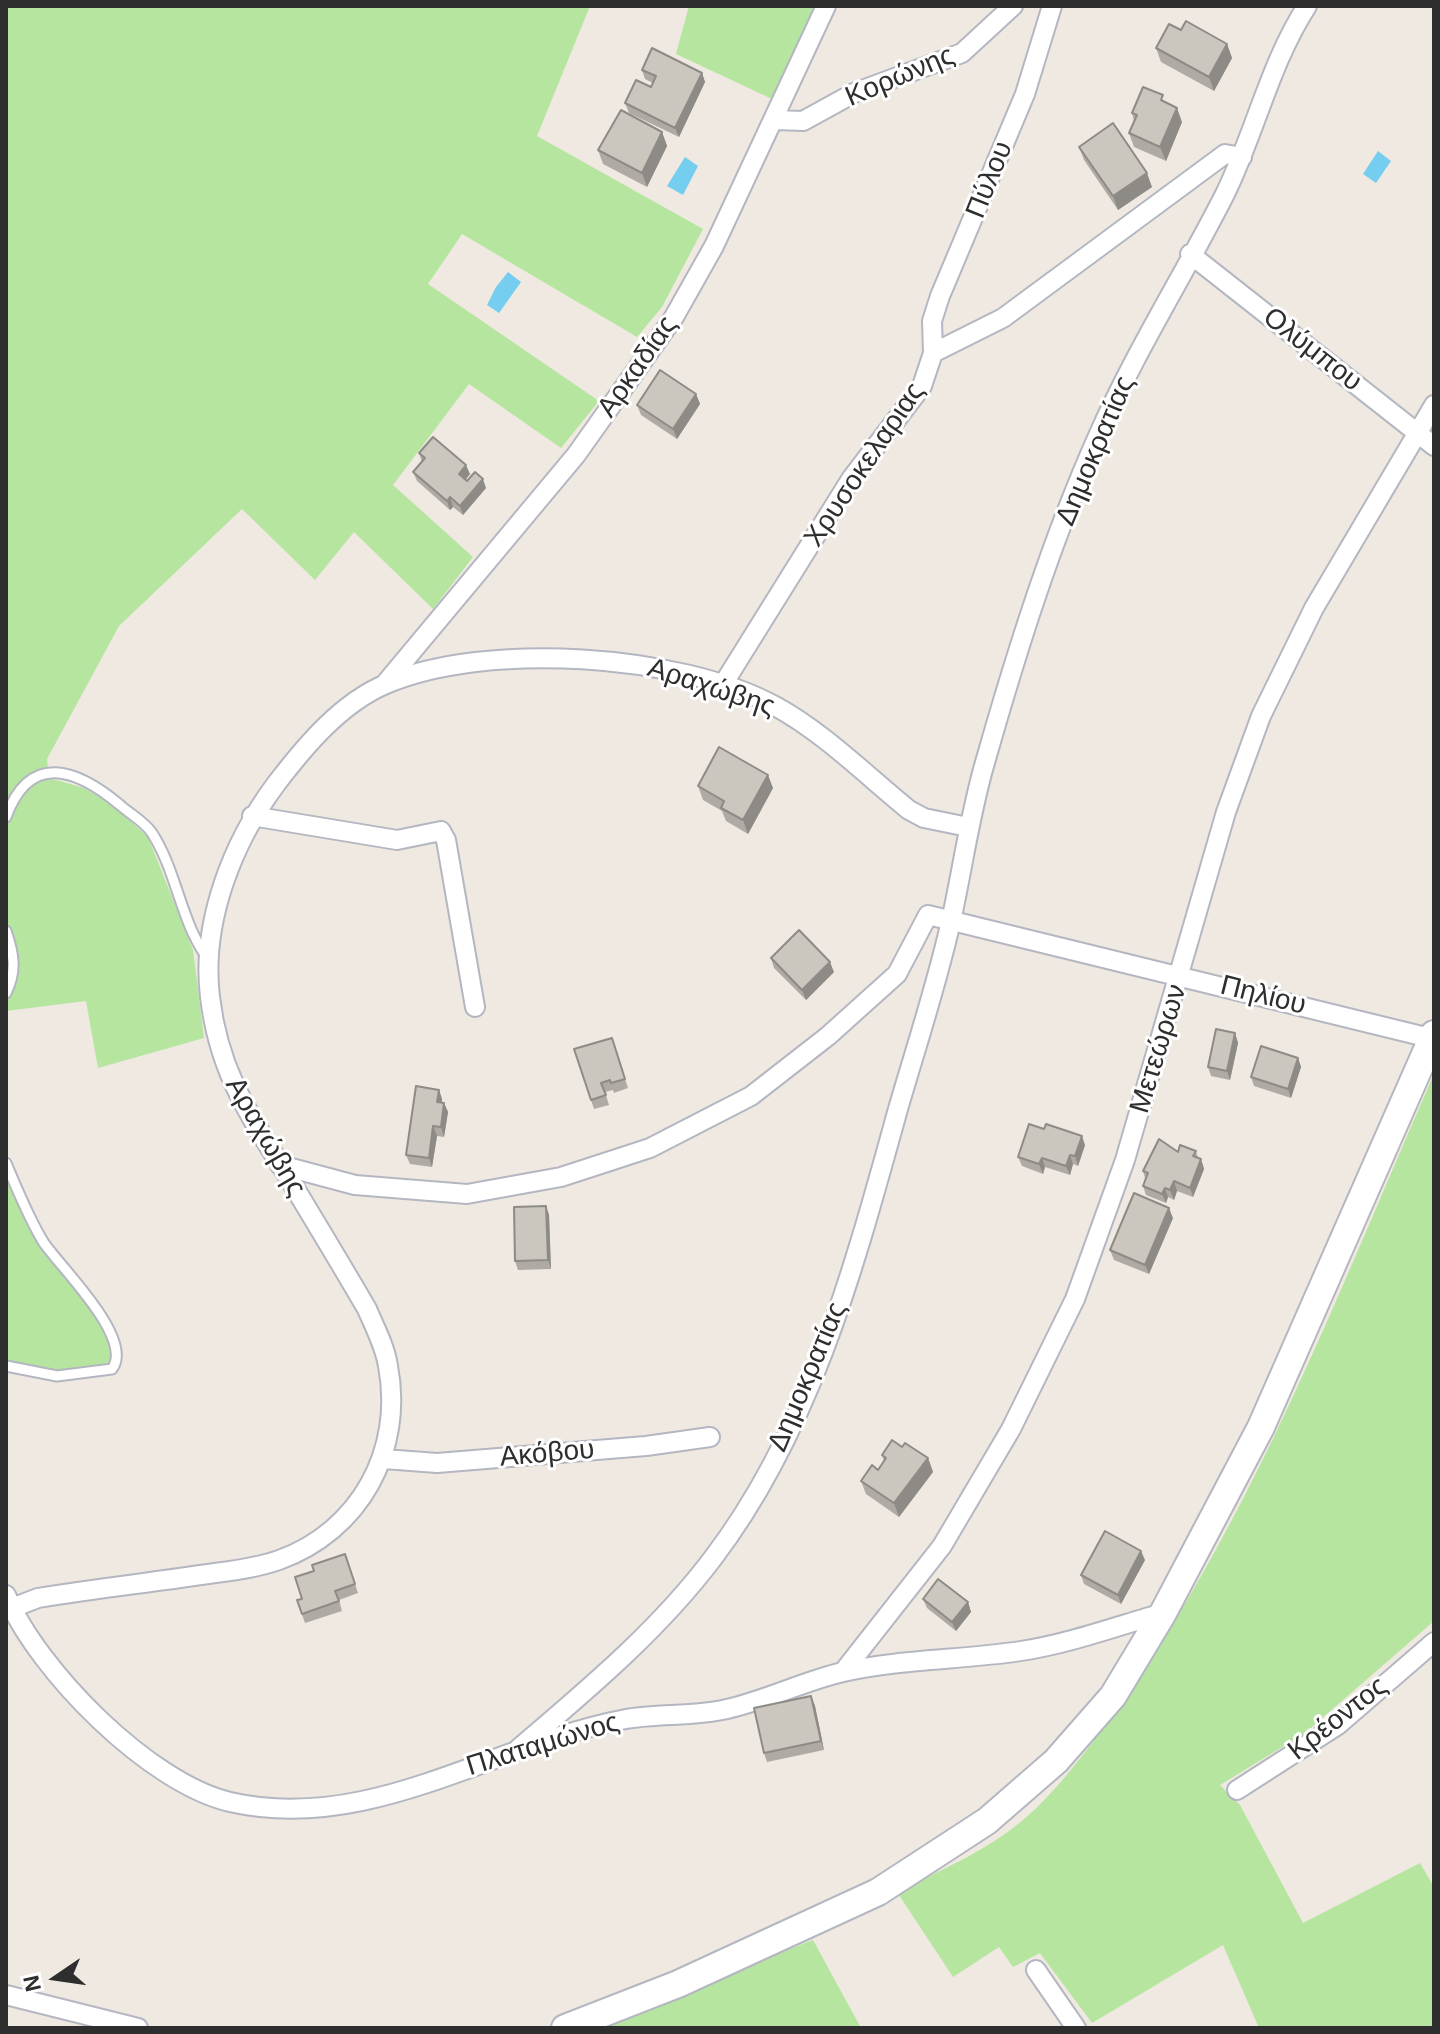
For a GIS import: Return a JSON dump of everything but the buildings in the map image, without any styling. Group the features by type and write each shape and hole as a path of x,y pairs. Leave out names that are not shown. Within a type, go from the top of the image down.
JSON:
{"street":[{"name":"Αρκαδίας","path":"384,685 576,455 674,317 714,246 826,6"},
{"name":"Κορώνης","path":"775,120 803,121 854,93 962,53 1013,6"},
{"name":"Πύλου","path":"933,353 932,321 940,296 1025,94 1052,6"},
{"name":"Δημοκρατίας","path":"518,1749 631,1648 695,1580 734,1528 794,1419 828,1344 873,1198 951,921 968,827 1034,602 1097,437 1242,157 1290,37 1307,6"},
{"name":"Χρυσοκελαριας","path":"722,686 851,479 922,386 933,353 1003,318 1225,154 1242,157"},
{"name":"Ολύμπου","path":"1190,254 1434,446"},
{"name":"Μετεώρων","path":"843,1672 942,1546 1011,1429 1075,1299 1125,1160 1181,976 1226,812 1261,716 1314,608 1434,405"},
{"name":"Αραχώβης","path":"8,1603 235,1570 279,1560 326,1534 349,1514 369,1489 384,1459 392,1407 388,1364 381,1341 367,1309 229,1082 214,1026 208,960 227,875 252,816 297,757 322,730 361,698 384,685 461,665 570,659 646,665 757,697 791,715 909,810 924,818 968,827"},
{"path":"252,816 397,840 441,831 446,840 475,1007"},
{"path":"280,1165 355,1185 467,1194 561,1177 650,1148 751,1096 828,1036 897,974 928,915 951,921"},
{"name":"Πηλίου","path":"951,921 1433,1037"},
{"path":"565,2028 678,1984 878,1892 987,1821 1056,1761 1113,1696 1163,1613 1261,1427 1433,1037"},
{"name":"Ακόβου","path":"384,1459 437,1463 646,1446 710,1437"},
{"name":"Πλαταμώνος","path":"8,1603 45,1657 130,1747 170,1778 229,1802 303,1808 357,1803 407,1790 518,1749 626,1719 726,1710 843,1672 1024,1651 1163,1613"},
{"name":"Κρέοντος","path":"1237,1790 1329,1731 1434,1642"},
{"path":"1036,1970 1076,2028"},
{"path":"6,1995 138,2028"}],"lane":[{"path":"6,817 13,798 33,775 47,771 75,778 108,795 150,831 170,867 194,939 208,960"},
{"path":"6,931 14,954 13,980 6,993"},
{"path":"6,1163 43,1241 100,1314 112,1334 118,1355 112,1369 71,1376 6,1366"}],"green space":[{"path":"6,6 590,6 537,136 703,229 662,307 637,337 462,234 428,284 599,401 561,448 469,384 393,485 473,557 433,609 354,532 315,580 242,509 119,626 47,759 49,778 84,788 110,803 148,837 193,950 204,1038 98,1068 86,1001 6,1011"},
{"path":"689,6 814,6 772,99 676,54"},
{"path":"1434,1074 1434,1621 1305,1733 1220,1785 1240,1805 1303,1923 1420,1863 1434,1887 1434,2025 1428,2028 1259,2028 1223,1945 1092,2023 1040,1953 1013,1967 999,1947 953,1977 897,1892 985,1847 1032,1812 1074,1766 1137,1680 1182,1609 1263,1460 1334,1307"},
{"path":"6,1174 59,1267 106,1332 113,1346 111,1365 66,1372 6,1362"},
{"path":"813,1940 861,2028 589,2028"}],"water":[{"path":"1378,151 1391,161 1376,183 1363,174"},
{"path":"685,157 698,166 683,195 667,186"},
{"path":"508,272 521,282 499,313 487,305"}]}
